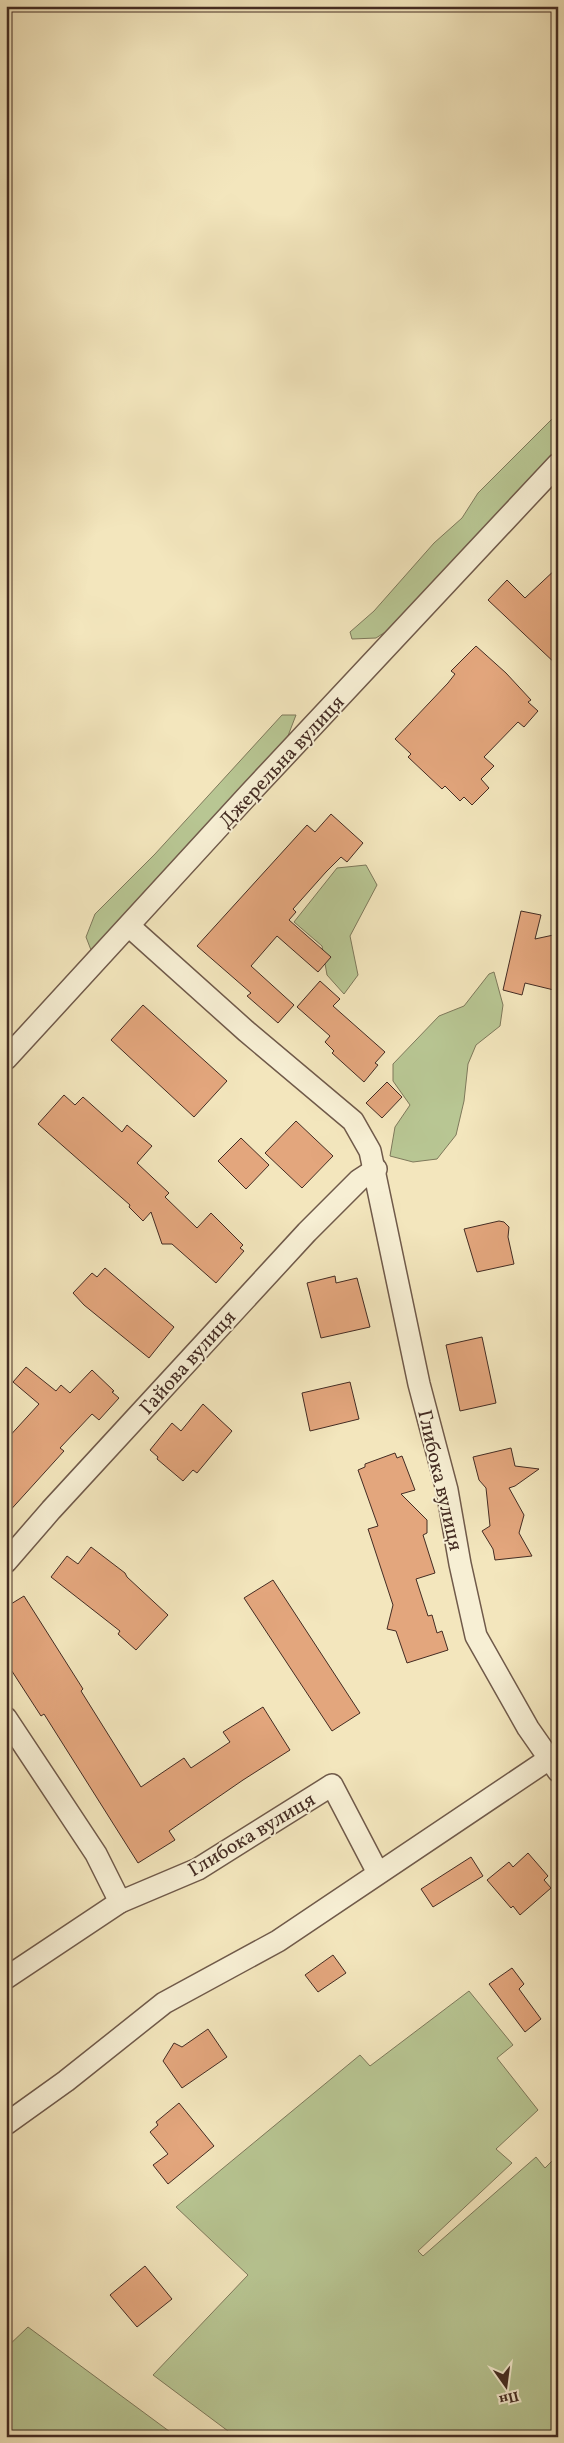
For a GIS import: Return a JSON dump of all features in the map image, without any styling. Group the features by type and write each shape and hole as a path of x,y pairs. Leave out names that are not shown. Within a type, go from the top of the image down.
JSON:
{"street":[{"name":"Джерельна вулиця","path":"6,1059 558,464"},
{"name":"Глибока вулиця","path":"129,926 246,1031 353,1121 370,1151 376,1169 419,1384 447,1490 460,1564 476,1636 528,1728 553,1765"},
{"name":"Гайова вулиця","path":"6,1562 51,1510 307,1232 359,1180 376,1169"},
{"path":"6,1718 96,1854 120,1902"},
{"path":"6,2124 66,2081 164,2003 278,1941 378,1873 553,1765"},
{"name":"Глибока вулиця","path":"6,1978 120,1902 198,1869 332,1785 378,1873"}],"green space":[{"path":"558,413 558,452 432,583 404,620 376,638 352,639 350,632 374,611 434,543 462,518 478,493"},
{"path":"282,715 296,715 286,741 111,942 91,950 86,937 95,914 155,854"},
{"path":"366,865 377,885 350,936 358,975 344,994 327,975 322,946 294,922 337,868"},
{"path":"494,972 503,1005 500,1026 476,1045 468,1064 464,1101 456,1135 437,1159 413,1162 390,1156 395,1127 410,1105 393,1081 393,1064 439,1016 464,1006 489,974"},
{"path":"469,1991 513,2045 497,2058 538,2110 496,2149 512,2163 418,2251 423,2256 536,2157 545,2168 558,2155 558,2430 550,2437 236,2437 153,2375 248,2275 176,2207 360,2055 370,2066"},
{"path":"28,2327 177,2437 6,2437 6,2348"}],"building":[{"path":"558,567 558,666 488,600 507,580 525,598"},
{"path":"476,646 506,673 531,700 528,702 538,711 524,727 518,722 484,757 494,766 481,779 489,788 472,805 464,797 460,801 445,786 442,789 408,757 411,754 395,739 448,683 455,674 451,671"},
{"path":"331,814 363,843 347,862 341,857 326,872 293,909 296,912 289,920 331,957 318,972 277,936 251,966 294,1005 278,1023 247,996 251,993 197,946 307,825 315,832"},
{"path":"521,911 541,915 535,939 558,934 558,991 525,983 522,995 503,990"},
{"path":"320,981 340,999 333,1006 385,1052 375,1063 378,1065 364,1082 332,1053 334,1051 325,1042 330,1036 297,1007"},
{"path":"143,1005 227,1081 194,1117 111,1040"},
{"path":"387,1082 402,1097 382,1118 366,1103"},
{"path":"64,1095 75,1105 83,1097 122,1132 127,1125 152,1146 137,1163 169,1193 165,1197 197,1228 211,1213 243,1245 240,1248 244,1251 216,1283 172,1244 162,1244 151,1212 143,1221 129,1207 130,1205 38,1124"},
{"path":"296,1121 333,1156 302,1188 265,1153"},
{"path":"241,1138 269,1165 246,1189 218,1161"},
{"path":"499,1221 504,1222 509,1227 508,1237 514,1264 477,1272 464,1229"},
{"path":"105,1268 174,1327 149,1358 84,1305 73,1293 92,1273 97,1277"},
{"path":"335,1276 336,1283 357,1278 370,1327 321,1338 307,1283"},
{"path":"482,1337 496,1403 460,1411 446,1345"},
{"path":"26,1367 56,1391 61,1385 70,1393 92,1370 119,1398 99,1420 92,1414 60,1448 64,1451 6,1515 6,1440 39,1404 13,1382"},
{"path":"350,1382 359,1419 310,1431 302,1393"},
{"path":"203,1404 232,1431 197,1473 193,1470 183,1481 157,1459 158,1457 150,1450 172,1423 181,1431"},
{"path":"511,1448 515,1466 539,1469 515,1486 509,1488 524,1515 519,1533 532,1556 495,1560 493,1549 482,1531 490,1526 486,1488 479,1480 473,1457"},
{"path":"395,1453 397,1458 402,1456 415,1490 401,1494 427,1520 427,1533 423,1535 435,1573 416,1579 428,1616 432,1615 437,1633 442,1631 448,1650 407,1663 396,1631 387,1629 393,1605 368,1529 378,1526 358,1470 365,1467 365,1464"},
{"path":"91,1547 125,1573 168,1615 136,1650 118,1634 120,1631 51,1577 67,1556 78,1564"},
{"path":"273,1580 360,1713 332,1731 244,1598"},
{"path":"24,1596 83,1689 81,1691 141,1787 184,1758 191,1768 230,1742 223,1732 263,1707 290,1750 169,1831 175,1840 138,1863 44,1714 41,1716 6,1662 6,1607"},
{"path":"528,1853 548,1876 544,1880 551,1888 520,1915 513,1906 511,1908 487,1880 509,1862 513,1867"},
{"path":"471,1857 483,1876 433,1907 421,1889"},
{"path":"333,1955 346,1973 318,1992 305,1975"},
{"path":"512,1968 524,1984 519,1989 541,2019 525,2032 489,1984"},
{"path":"208,2029 227,2057 182,2088 163,2061 174,2043 182,2047"},
{"path":"179,2103 214,2146 168,2184 153,2165 168,2154 150,2132 158,2125 156,2122"},
{"path":"145,2266 172,2299 137,2327 110,2295"}]}
